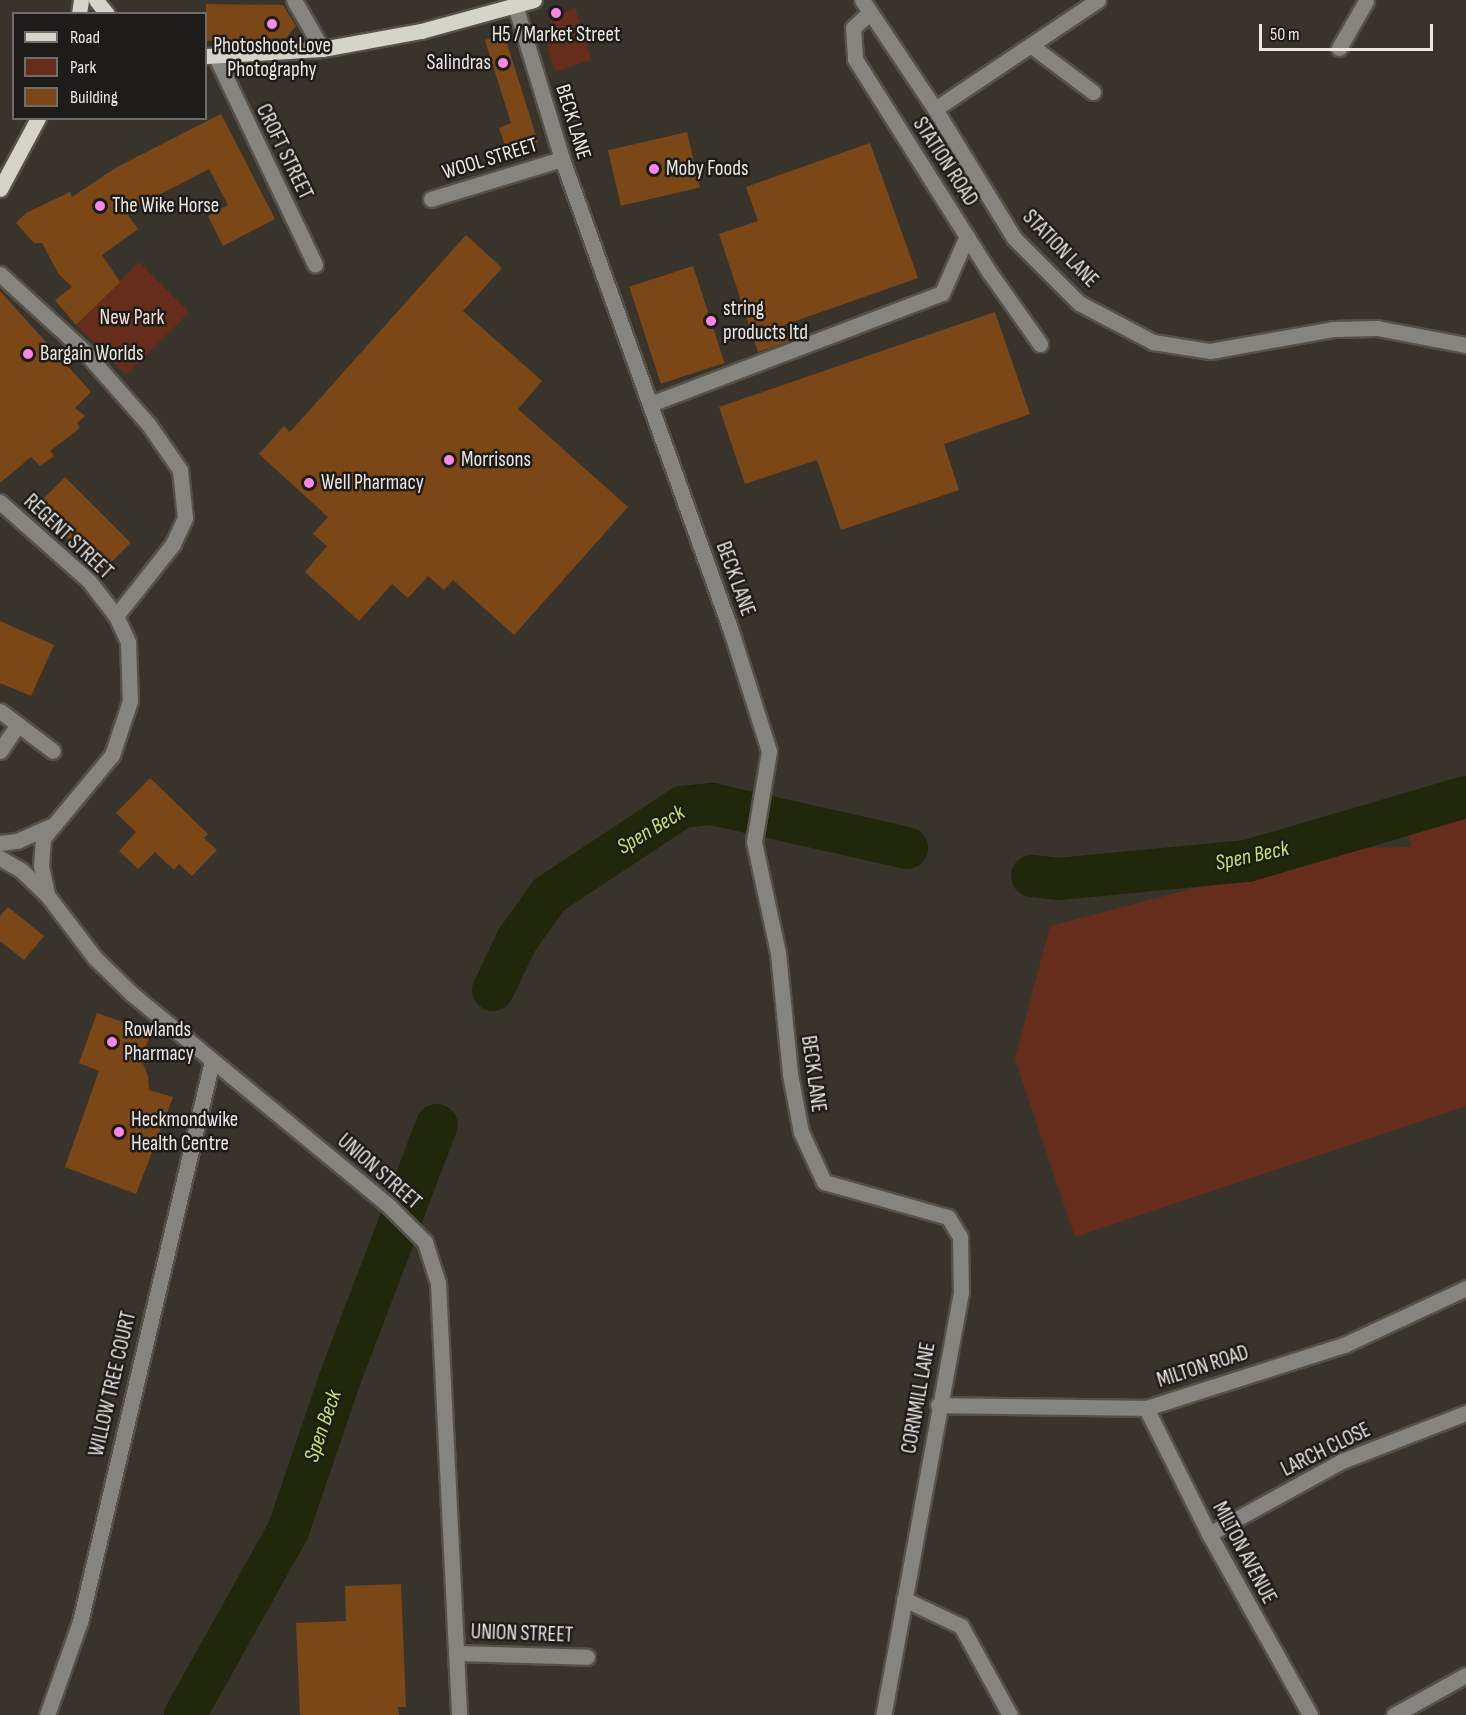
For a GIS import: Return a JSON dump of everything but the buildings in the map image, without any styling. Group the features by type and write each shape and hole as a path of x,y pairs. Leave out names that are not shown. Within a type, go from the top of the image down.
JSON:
{"main road":[{"path":"96,0 105,12"},
{"path":"211,57 322,49 421,31 487,6 515,5 534,0"},
{"path":"0,189 37,120"}],"street":[{"path":"294,0 322,49"},
{"path":"935,109 1033,47 1098,0"},
{"path":"1339,48 1366,0"},
{"name":"BECK LANE","path":"515,5 562,159 730,628 769,751 754,842 778,953 790,1074 801,1132 824,1182"},
{"name":"STATION LANE","path":"866,6 935,109 1014,238 1079,303 1153,342 1210,351 1334,329 1377,328 1466,345"},
{"name":"STATION ROAD","path":"866,6 853,28 855,59 967,236 1040,344"},
{"path":"1033,47 1093,92"},
{"name":"CROFT STREET","path":"211,57 315,265"},
{"name":"WOOL STREET","path":"431,200 562,159"},
{"path":"650,404 942,293 967,236"},
{"path":"0,274 84,351 148,425 180,470 185,518 173,544 116,616"},
{"name":"REGENT STREET","path":"0,502 89,581 116,616 128,642 130,701 112,755 43,838 41,866 47,895"},
{"path":"0,711 53,751"},
{"path":"0,751 18,724"},
{"name":"REGENT STREET","path":"0,843 17,841 54,825"},
{"name":"UNION STREET","path":"0,858 21,870 47,895 95,958 212,1061 389,1206 425,1242 438,1283 459,1715"},
{"name":"WILLOW TREE COURT","path":"47,1715 80,1622 212,1061"},
{"name":"CORNMILL LANE","path":"824,1182 948,1216 960,1237 961,1293 938,1405 883,1715"},
{"name":"MILTON ROAD","path":"938,1405 1146,1408 1344,1345 1466,1287"},
{"name":"MILTON AVENUE","path":"1146,1408 1209,1534 1310,1715"},
{"name":"LARCH CLOSE","path":"1209,1534 1342,1461 1466,1413"},
{"path":"904,1599 961,1626 1010,1715"},
{"name":"UNION STREET","path":"456,1653 587,1657"},
{"path":"1394,1715 1466,1675"}],"green space":[{"path":"575,7 591,60 555,72 544,35 553,18"},
{"name":"New Park","path":"139,262 189,312 126,375 76,325"},
{"path":"1466,793 1466,1106 1075,1237 1015,1059 1050,926 1348,848 1411,847 1403,816"}],"waterway":[{"name":"Spen Beck","path":"1032,876 1059,879 1247,861 1466,797"},
{"name":"Spen Beck","path":"493,990 517,940 549,895 682,807 712,804 907,848"},
{"name":"Spen Beck","path":"185,1715 288,1531 339,1381 437,1125"}],"place":[{"name":"H5 / Market Street","path":"556,13"},
{"name":"Photoshoot Love Photography","path":"272,24"},
{"name":"Salindras","path":"503,63"},
{"name":"Moby Foods","path":"654,169"},
{"name":"The Wike Horse","path":"100,206"},
{"name":"string products ltd","path":"711,321"},
{"name":"Bargain Worlds","path":"28,354"},
{"name":"Morrisons","path":"449,460"},
{"name":"Well Pharmacy","path":"309,483"},
{"name":"Rowlands Pharmacy","path":"112,1042"},
{"name":"Heckmondwike Health Centre","path":"119,1132"}]}
